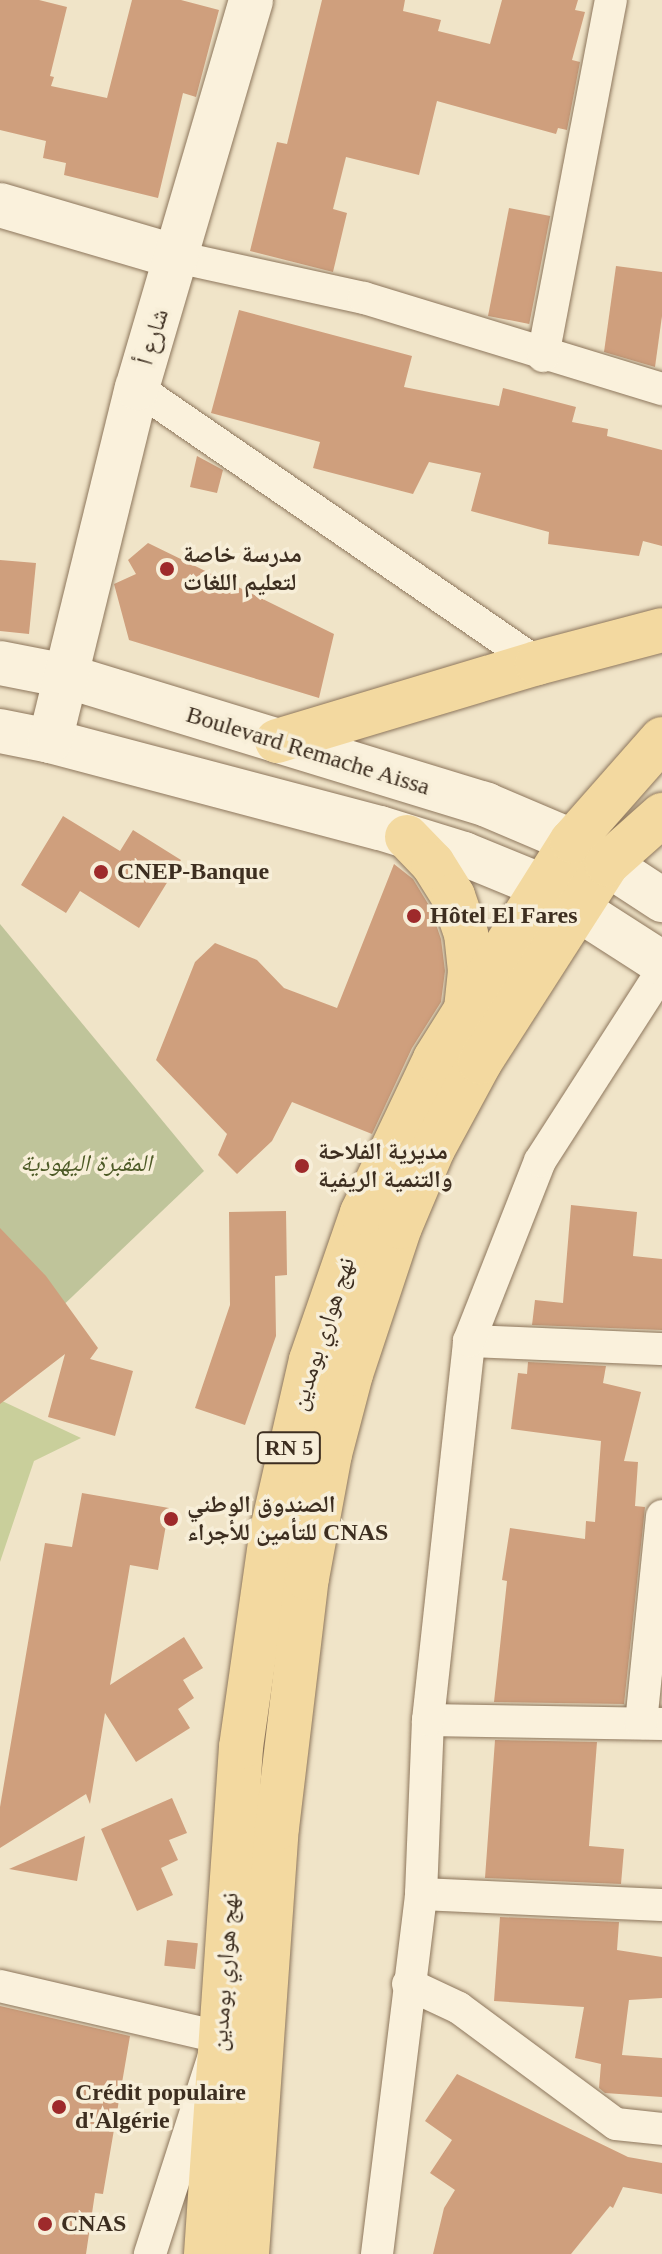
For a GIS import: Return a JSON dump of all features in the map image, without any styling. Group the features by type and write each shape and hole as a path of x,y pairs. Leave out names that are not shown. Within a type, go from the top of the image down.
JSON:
{"main road":[{"name":"شارع أ","path":"50,741 137,388 251,0"},
{"path":"0,205 177,257"},
{"path":"277,741 537,663 662,630"},
{"name":"Boulevard Remache Aissa","path":"0,663 66,676 487,805 589,852 662,900"},
{"path":"0,731 50,741 464,854 559,897 662,963"},
{"name":"نهج هواري بومدين","path":"206,2254 243,1732 272,1530 311,1360 362,1213 397,1134 466,1009 559,897 662,739"},
{"name":"نهج هواري بومدين","path":"589,852 662,815"},
{"path":"407,837 433,864 453,896 462,921 470,971 466,1009"},
{"name":"نهج هواري بومدين","path":"247,2254 277,1828 307,1578 330,1454 374,1299 433,1149 480,1062 559,897"}],"street":[{"path":"543,356 611,0"},
{"path":"177,257 364,298 543,356 662,389"},
{"path":"137,388 537,663"},
{"path":"377,2254 421,1894 428,1720 469,1341 540,1161 662,971"},
{"path":"469,1341 662,1349"},
{"path":"428,1720 651,1724 662,1516"},
{"path":"421,1894 662,1905"},
{"path":"408,1984 459,2008 616,2124 662,2129"},
{"path":"0,1986 220,2037 150,2254"}],"green space":[{"name":"المقبرة اليهودية","path":"0,924 204,1171 53,1315 0,1251"},
{"path":"0,1400 81,1438 34,1461 0,1562"}],"building":[{"path":"0,0 39,0 67,7 50,76 54,77 51,86 107,98 132,0 181,0 219,10 196,97 183,93 158,198 64,175 66,163 43,158 46,141 0,130"},
{"path":"322,0 405,0 403,11 441,20 438,31 490,44 502,0 578,0 575,10 585,12 572,60 580,62 567,130 558,128 556,134 437,101 419,175 346,157 333,209 347,213 333,272 250,251 277,142 287,144"},
{"path":"509,208 550,216 529,324 488,316"},
{"path":"616,266 662,272 662,316 655,367 604,352"},
{"path":"239,310 412,356 404,387 499,406 503,388 576,407 572,422 608,429 607,436 662,450 662,546 643,541 639,556 548,544 549,532 471,511 481,473 429,462 413,494 313,468 320,442 211,413"},
{"path":"197,456 223,470 217,493 190,487"},
{"path":"148,543 334,634 319,698 129,640 114,584 136,574 128,560"},
{"path":"0,560 36,563 29,634 0,631"},
{"name":"CNEP-Banque","path":"63,816 120,851 133,830 181,860 139,928 80,891 66,913 21,885"},
{"path":"394,864 413,879 430,907 441,939 445,971 441,1002 412,1048 372,1134 292,1102 272,1141 237,1174 218,1155 227,1134 156,1060 195,962 215,943 257,960 284,988 337,1008"},
{"path":"571,1205 637,1212 633,1256 662,1259 662,1330 532,1325 535,1300 563,1303"},
{"path":"286,1211 287,1275 275,1276 276,1336 245,1425 195,1408 230,1305 229,1212"},
{"path":"0,1228 46,1276 98,1348 90,1359 133,1371 115,1436 48,1417 65,1354 0,1404"},
{"path":"528,1362 606,1366 603,1383 641,1392 624,1461 638,1462 635,1506 645,1507 624,1704 494,1702 507,1581 502,1580 510,1528 585,1539 586,1521 595,1522 601,1441 511,1429 518,1373 527,1374"},
{"path":"82,1493 169,1508 158,1570 130,1565 110,1685 184,1637 203,1668 183,1680 194,1698 178,1709 190,1728 136,1762 105,1713 90,1804 86,1794 0,1848 0,1807 45,1543 72,1547"},
{"path":"495,1740 597,1742 589,1846 624,1849 621,1884 485,1878"},
{"path":"172,1798 187,1833 169,1840 178,1860 161,1868 173,1895 137,1911 101,1829"},
{"path":"85,1836 77,1881 9,1869"},
{"path":"500,1917 619,1922 617,1950 662,1957 662,1998 629,2000 622,2055 662,2058 662,2097 605,2093 599,2088 601,2064 575,2058 584,2007 494,2001"},
{"path":"167,1940 198,1943 195,1969 164,1966"},
{"name":"Crédit populaire d'Algérie","path":"0,2006 130,2036 103,2194 95,2193 86,2254 0,2254"},
{"path":"457,2074 628,2157 662,2163 662,2194 623,2187 613,2208 610,2206 571,2254 433,2254 444,2208 455,2190 430,2173 452,2140 425,2121"}],"place":[{"name":"مدرسة خاصة لتعليم اللغات","path":"167,569"},
{"name":"CNEP-Banque","path":"101,872"},
{"name":"Hôtel El Fares","path":"414,916"},
{"name":"مديرية الفلاحة والتنمية الريفية","path":"302,1166"},
{"name":"الصندوق الوطني للتأمين للأجراء CNAS","path":"171,1519"},
{"name":"Crédit populaire d'Algérie","path":"59,2107"},
{"name":"CNAS","path":"45,2224"}]}
